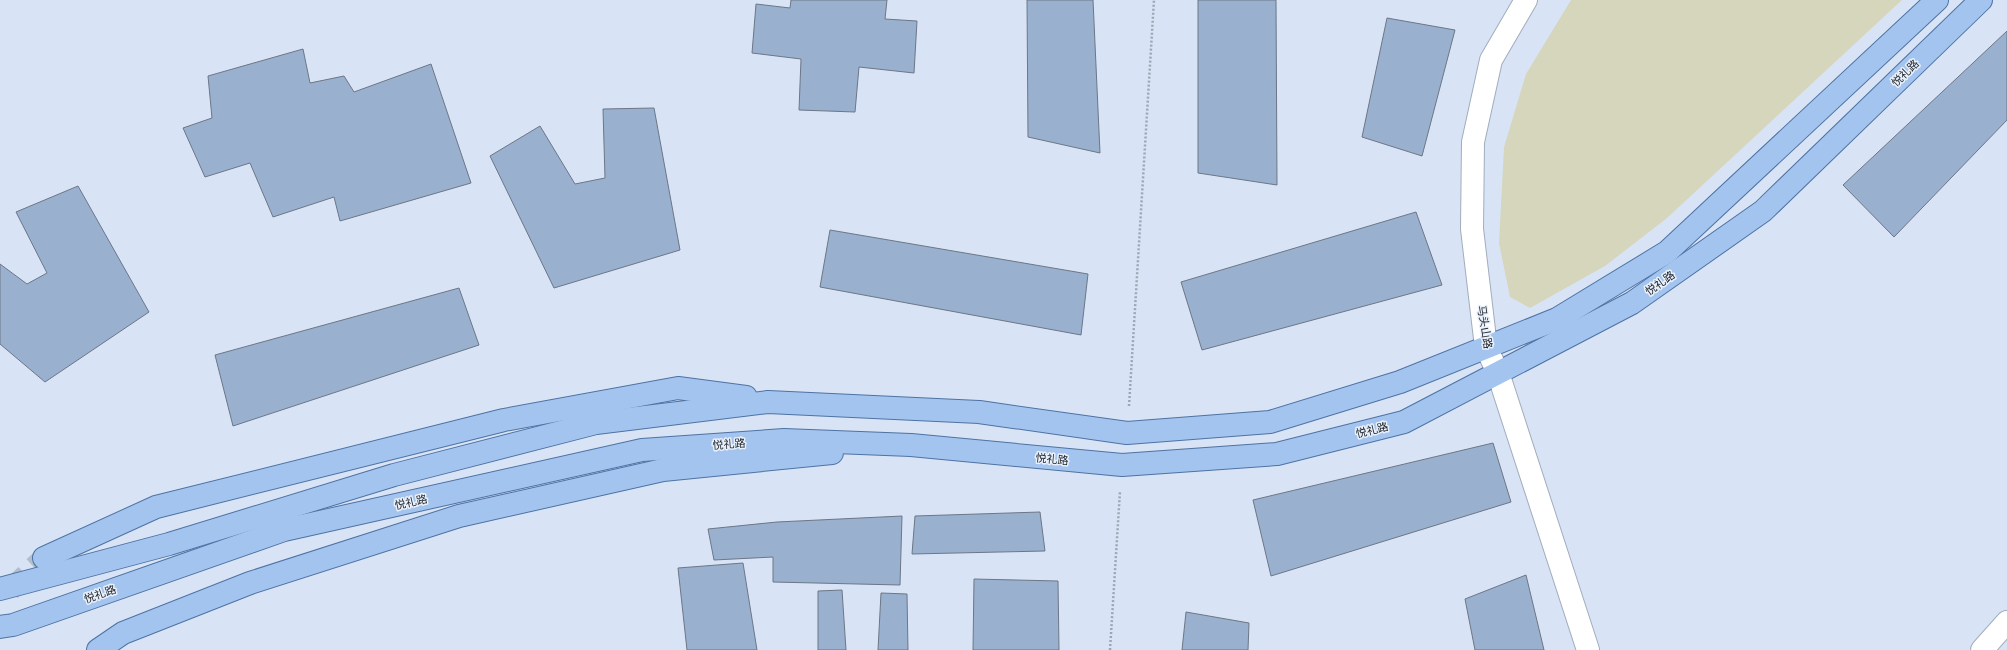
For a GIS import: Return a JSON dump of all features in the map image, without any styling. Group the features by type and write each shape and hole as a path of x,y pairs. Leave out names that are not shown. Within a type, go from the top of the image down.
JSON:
{"main road":[{"name":"悦礼路","path":"0,589 169,544 394,475 596,423 768,402 979,412 1127,433 1270,422 1400,382 1557,319 1667,252 1937,0"},
{"name":"悦礼路","path":"0,627 13,624 284,530 642,450 784,440 911,446 1122,465 1285,452 1404,422 1632,303 1763,211 1981,0"},
{"path":"44,558 156,507 504,420 678,388 797,404"},
{"path":"98,650 124,633 250,583 458,516 663,470 911,446"}],"street":[{"name":"马头山路","path":"1526,0 1491,60 1473,142 1472,229 1486,348 1498,373 1588,650"},
{"path":"1982,650 2007,622"}],"path":[{"path":"1127,433 1154,0"},
{"path":"1110,650 1122,465"}],"green space":[{"path":"1571,0 1902,0 1667,218 1605,266 1530,308 1510,297 1499,243 1504,147 1526,74"}],"building":[{"path":"791,0 887,0 885,19 917,21 914,73 859,67 855,112 799,110 801,59 752,53 756,4 790,8"},
{"path":"1027,0 1093,0 1100,153 1028,137"},
{"path":"1198,0 1276,0 1277,185 1198,173"},
{"path":"1387,18 1455,30 1422,156 1362,137"},
{"path":"2007,31 2007,120 1894,237 1843,185"},
{"path":"303,49 310,83 344,76 354,92 431,64 471,183 340,221 334,197 273,217 250,163 205,177 183,128 212,118 208,76"},
{"path":"654,108 680,250 554,288 490,156 540,126 575,184 605,178 603,109"},
{"path":"78,186 149,312 45,382 0,344 0,264 27,284 47,273 16,212"},
{"path":"1416,212 1442,285 1202,350 1181,282"},
{"path":"830,230 1088,274 1081,335 820,287"},
{"path":"459,288 479,345 233,426 215,355"},
{"path":"1493,443 1511,502 1271,576 1253,500"},
{"path":"1040,512 1045,551 912,554 915,516"},
{"path":"902,516 900,585 773,582 773,557 714,560 708,529 777,522"},
{"path":"743,563 757,650 687,650 678,568"},
{"path":"1526,575 1544,650 1475,650 1465,599"},
{"path":"974,579 1058,581 1059,650 973,650"},
{"path":"842,590 846,650 818,650 818,591"},
{"path":"881,593 907,594 908,650 878,650"},
{"path":"1186,612 1249,623 1248,650 1182,650"}],"tunnel":[{"path":"10,590 44,558"}]}
